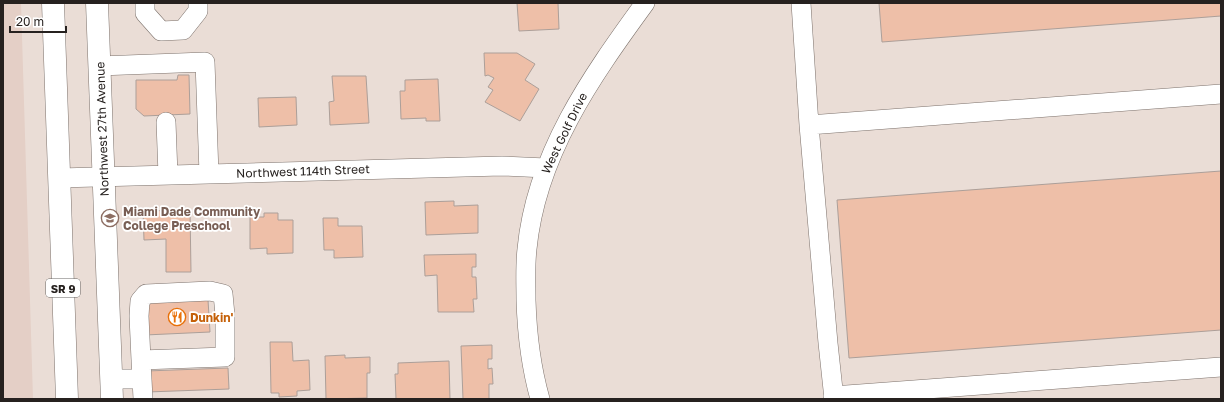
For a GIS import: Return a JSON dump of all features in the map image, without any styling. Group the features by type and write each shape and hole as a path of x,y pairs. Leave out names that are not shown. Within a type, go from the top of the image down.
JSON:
{"main road":[{"name":"SR 9","path":"53,3 67,399"},
{"name":"Northwest 27th Avenue","path":"97,3 111,389"}],"street":[{"path":"145,3 145,14 161,30 183,30 198,11 198,3"},
{"name":"West Golf Drive","path":"540,399 532,366 528,335 526,261 532,218 540,187 546,168 577,103 602,62 645,3"},
{"path":"801,3 828,351 834,398 1221,367"},
{"path":"99,66 205,62 209,174"},
{"path":"810,124 1221,94"},
{"path":"166,122 168,175"},
{"name":"Northwest 114th Street","path":"59,178 502,166 546,168"},
{"path":"111,389 142,369 225,357 225,315 222,294 210,291 146,294 140,301 139,316 142,369 143,399"}],"shaded area":[{"path":"3,3 21,3 33,399 3,399"}],"building":[{"path":"517,3 558,3 559,29 519,31"},
{"path":"879,3 1221,3 1221,16 882,42"},
{"path":"484,53 517,53 535,64 525,80 539,89 520,121 485,102 493,90 488,87 494,78 488,75 485,76"},
{"path":"178,75 189,75 190,114 144,116 136,109 136,80 177,80"},
{"path":"332,76 366,76 369,123 330,125 329,102 334,101"},
{"path":"438,79 440,121 426,121 426,118 401,119 400,91 405,91 405,80"},
{"path":"296,97 297,125 259,127 258,98"},
{"path":"1221,171 1221,330 849,358 837,200"},
{"path":"454,201 454,206 478,205 478,233 426,235 425,202"},
{"path":"190,210 191,272 166,272 166,239 144,240 143,211"},
{"path":"264,213 278,213 278,220 293,220 293,253 267,254 267,248 250,249 250,217 264,217"},
{"path":"323,218 338,218 338,226 362,226 363,257 334,258 334,250 324,250"},
{"path":"476,254 476,267 472,267 472,277 476,277 477,299 473,299 474,312 438,312 437,275 425,276 424,255"},
{"path":"208,300 210,332 145,335 145,303"},
{"path":"270,342 292,342 293,361 309,360 310,390 297,391 297,396 279,397 279,393 271,393"},
{"path":"492,345 492,359 488,359 488,369 492,368 493,384 489,384 489,399 463,399 461,346"},
{"path":"345,355 345,358 370,357 370,373 367,373 367,398 326,399 325,356"},
{"path":"449,361 450,399 396,399 395,374 398,374 398,363"},
{"path":"228,368 229,389 147,392 146,371"}],"place":[{"name":"Miami Dade Community College Preschool","path":"110,218"},
{"name":"Dunkin'","path":"177,317"}]}
